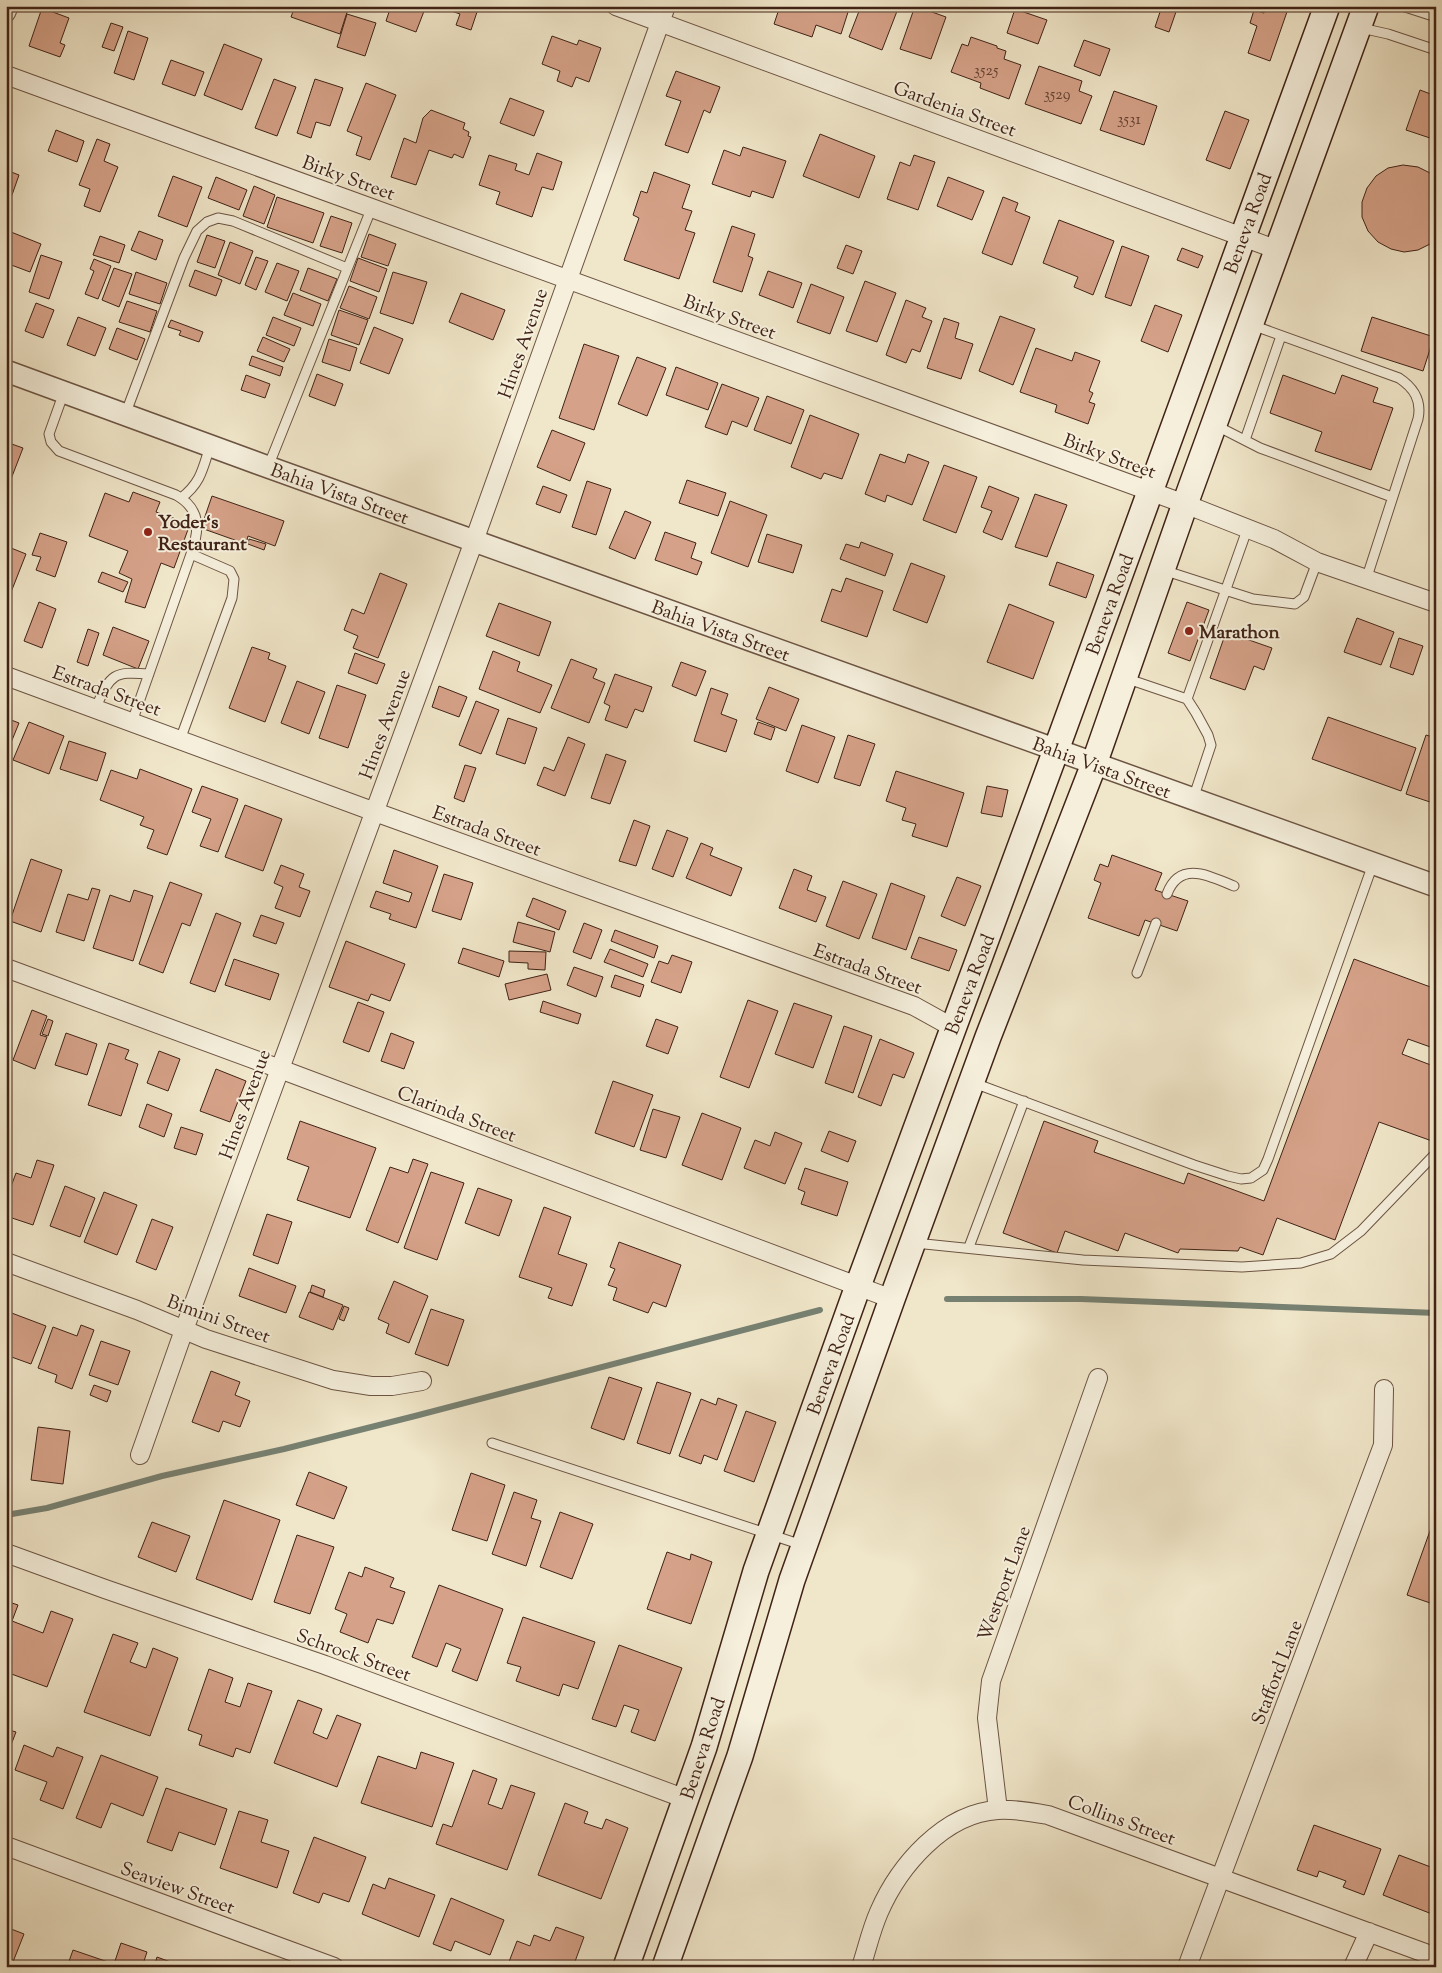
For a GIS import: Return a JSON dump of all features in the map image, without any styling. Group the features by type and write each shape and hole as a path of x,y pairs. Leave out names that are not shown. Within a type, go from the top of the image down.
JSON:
{"main road":[{"name":"Beneva Road","path":"626,1967 704,1747 756,1571 952,1027 1056,750 1327,6"},
{"name":"Beneva Road","path":"665,1967 740,1756 792,1580 892,1298 971,1082 1094,764 1214,425 1362,17"},
{"path":"686,1799 720,1812"}],"street":[{"path":"6,13 9,6"},
{"name":"Gardenia Street","path":"616,6 663,14 1278,250"},
{"name":"Hines Avenue","path":"140,1455 184,1330 474,541 663,14"},
{"name":"Birky Street","path":"6,75 1186,504 1274,539 1316,562 1436,603"},
{"name":"Bahia Vista Street","path":"6,371 268,467 1436,886"},
{"name":"Estrada Street","path":"6,676 375,812 914,1006 952,1027"},
{"name":"Clarinda Street","path":"6,968 280,1068 892,1298"},
{"name":"Bimini Street","path":"6,1262 137,1310 206,1339 333,1380 378,1386 392,1386 422,1381"},
{"name":"Westport Lane","path":"998,1810 987,1718 991,1681 1098,1378"},
{"name":"Stafford Lane","path":"1187,1967 1384,1445 1384,1389"},
{"name":"Schrock Street","path":"6,1553 325,1665 686,1799"},
{"name":"Collins Street","path":"861,1967 879,1912 893,1885 909,1863 932,1840 955,1823 976,1814 998,1810 1048,1815 1436,1957"},
{"name":"Seaview Street","path":"6,1846 334,1967"},
{"path":"1353,1967 1369,1932"}],"lane":[{"path":"1402,6 1436,17"},
{"path":"1362,17 1388,34 1436,50"},
{"path":"268,467 372,208"},
{"path":"125,415 184,258 197,231 207,222 218,218 233,221 348,268"},
{"path":"1250,325 1399,378 1409,384 1416,394 1420,404 1418,419 1366,580"},
{"path":"1245,440 1281,336"},
{"path":"64,392 50,434 51,442 59,451 181,498 188,502 195,511 197,530 191,554 132,722"},
{"path":"1214,425 1260,448 1392,497"},
{"path":"181,498 199,480 210,446"},
{"path":"1187,699 1248,528"},
{"path":"180,740 232,598 234,579 230,571 191,554"},
{"path":"1162,570 1225,592 1253,599 1295,604 1304,598 1316,562"},
{"path":"95,708 108,682 116,675 129,672 149,674"},
{"path":"1124,678 1187,699 1208,735 1211,745 1193,800"},
{"path":"971,1082 1228,1176 1241,1179 1258,1174 1263,1170 1268,1159 1373,864"},
{"path":"1167,894 1175,879 1186,874 1199,874 1234,886"},
{"path":"1137,973 1156,923"},
{"path":"969,1247 1024,1101"},
{"path":"913,1243 969,1247 990,1251 1083,1260 1242,1267 1302,1263 1331,1254 1361,1230 1436,1153"},
{"path":"492,1443 770,1533 804,1546"}],"building":[{"path":"295,6 349,6 340,34 291,17"},
{"path":"391,6 426,6 416,32 386,21"},
{"path":"479,6 471,30 456,25 460,14 440,7"},
{"path":"780,6 850,6 841,34 816,25 812,37 774,24"},
{"path":"861,6 899,6 882,50 849,37"},
{"path":"915,6 946,17 931,59 900,49"},
{"path":"1162,6 1178,6 1169,32 1155,27"},
{"path":"1266,6 1289,6 1270,61 1248,53 1257,26 1250,23 1254,10 1264,13"},
{"path":"42,8 69,18 60,43 65,45 60,57 29,46"},
{"path":"1015,9 1047,20 1038,44 1007,33"},
{"path":"347,14 376,23 365,56 337,47"},
{"path":"111,23 123,27 114,51 102,47"},
{"path":"128,31 148,38 134,80 114,73"},
{"path":"552,36 577,45 579,40 601,48 589,82 576,77 572,87 557,81 560,71 542,64"},
{"path":"971,37 1006,51 1004,59 1021,65 1009,99 980,88 981,83 951,72 962,44 968,46"},
{"path":"1084,40 1110,49 1100,76 1074,66"},
{"path":"224,44 262,59 242,110 204,95"},
{"path":"171,60 204,72 195,96 162,84"},
{"path":"1039,66 1082,81 1079,91 1092,96 1081,124 1025,104"},
{"path":"676,71 720,87 710,113 704,110 688,153 665,145 681,101 666,96"},
{"path":"274,79 296,87 277,136 255,128"},
{"path":"315,79 343,88 330,126 316,122 311,138 297,133"},
{"path":"366,83 396,95 370,160 356,155 362,137 347,131"},
{"path":"1420,90 1436,96 1436,140 1406,130"},
{"path":"1114,91 1157,106 1144,145 1100,130"},
{"path":"510,98 544,111 534,136 500,123"},
{"path":"431,110 465,123 463,129 469,132 468,136 471,137 463,158 454,154 452,158 429,150 416,185 391,177 404,138 416,143 423,118"},
{"path":"1225,111 1249,120 1230,169 1206,160"},
{"path":"56,130 84,141 77,162 48,151"},
{"path":"820,134 875,156 859,198 803,176"},
{"path":"97,139 110,144 104,161 118,167 100,212 84,206 90,189 79,185"},
{"path":"743,147 786,161 773,198 752,191 750,197 712,184 724,150 740,156"},
{"path":"537,153 562,162 553,190 542,187 532,217 496,204 500,192 479,185 489,155 517,164 515,170 529,175"},
{"path":"914,155 935,162 918,210 887,199 900,162 910,166"},
{"path":"1403,165 1418,167 1430,173 1436,179 1436,238 1430,244 1418,250 1404,252 1391,249 1378,242 1368,231 1362,217 1362,202 1367,188 1376,176 1388,168"},
{"path":"6,170 19,175 12,195 6,193"},
{"path":"654,172 690,185 682,208 692,211 685,230 695,233 679,279 624,260 639,218 633,215 641,191 647,193"},
{"path":"173,176 202,187 187,227 158,216"},
{"path":"216,177 247,190 239,210 208,198"},
{"path":"948,177 984,191 972,220 937,206"},
{"path":"254,186 275,195 264,224 243,216"},
{"path":"277,197 324,213 313,243 267,227"},
{"path":"1003,197 1018,203 1015,211 1030,217 1012,265 982,253"},
{"path":"331,216 352,223 342,253 320,246"},
{"path":"1059,220 1114,241 1093,295 1074,287 1078,277 1043,263"},
{"path":"732,226 755,234 748,256 753,258 742,292 713,282"},
{"path":"6,230 41,244 30,272 6,263"},
{"path":"139,231 163,240 156,260 131,250"},
{"path":"369,234 396,244 388,266 361,257"},
{"path":"207,235 225,241 215,268 197,262"},
{"path":"100,236 125,245 119,263 93,255"},
{"path":"230,242 253,251 240,284 218,275"},
{"path":"846,245 862,251 853,274 837,268"},
{"path":"1122,246 1149,256 1131,306 1105,297"},
{"path":"1182,248 1203,256 1198,268 1177,260"},
{"path":"41,255 62,262 49,299 29,292"},
{"path":"256,257 268,261 256,290 245,285"},
{"path":"358,258 387,269 379,292 350,281"},
{"path":"94,259 111,266 98,299 85,294 94,271 90,269"},
{"path":"277,263 299,271 287,301 265,292"},
{"path":"114,268 132,274 119,307 102,300"},
{"path":"308,268 337,279 328,301 300,290"},
{"path":"195,270 222,280 216,296 189,286"},
{"path":"768,271 802,283 793,308 759,295"},
{"path":"136,272 167,283 160,304 129,294"},
{"path":"393,272 427,282 413,324 380,313"},
{"path":"865,281 896,293 877,342 846,331"},
{"path":"811,284 844,297 830,334 797,322"},
{"path":"349,286 377,297 369,319 340,308"},
{"path":"293,293 321,304 313,326 284,315"},
{"path":"461,293 505,310 493,340 449,322"},
{"path":"906,300 926,308 922,317 932,321 920,352 912,349 906,363 886,355"},
{"path":"127,301 157,311 150,332 119,322"},
{"path":"36,303 54,310 43,338 25,331"},
{"path":"1155,305 1182,315 1168,352 1141,341"},
{"path":"339,310 368,320 359,345 331,335"},
{"path":"1000,316 1035,329 1013,385 979,371"},
{"path":"78,317 106,328 95,356 67,345"},
{"path":"273,317 301,328 294,346 266,335"},
{"path":"1372,317 1434,337 1423,371 1361,351"},
{"path":"944,318 959,323 955,338 973,344 961,379 927,368"},
{"path":"171,320 203,332 199,342 179,335 181,331 168,327"},
{"path":"374,327 403,339 389,374 360,363"},
{"path":"117,328 145,339 137,360 109,349"},
{"path":"263,337 290,349 284,362 257,351"},
{"path":"329,339 357,348 350,371 322,362"},
{"path":"584,344 619,356 594,430 559,418"},
{"path":"1036,348 1072,361 1075,352 1100,361 1089,391 1093,393 1089,402 1095,404 1088,424 1055,412 1057,405 1020,392"},
{"path":"252,356 283,367 280,376 249,365"},
{"path":"637,357 666,368 647,416 618,404"},
{"path":"676,367 718,383 708,410 666,395"},
{"path":"317,374 343,384 335,406 309,396"},
{"path":"246,375 270,384 265,398 241,390"},
{"path":"1283,375 1335,394 1342,375 1378,388 1373,402 1393,408 1371,470 1315,451 1322,432 1270,413"},
{"path":"722,384 759,398 747,427 732,421 727,435 705,427"},
{"path":"767,396 804,410 791,444 754,430"},
{"path":"810,415 859,434 842,479 824,473 821,479 791,467"},
{"path":"552,430 585,443 570,481 537,467"},
{"path":"6,442 23,448 6,492"},
{"path":"880,454 905,463 908,454 929,462 912,505 887,495 885,502 865,494"},
{"path":"944,465 977,477 956,533 923,520"},
{"path":"687,480 726,493 718,516 679,503"},
{"path":"587,481 611,489 596,535 572,527"},
{"path":"543,486 567,495 560,513 536,504"},
{"path":"989,486 1019,498 1002,540 983,532 992,511 981,507"},
{"path":"133,492 160,502 156,512 190,524 174,568 161,563 145,608 125,602 132,579 119,573 128,551 89,536 105,493 129,502"},
{"path":"1035,494 1067,505 1047,557 1015,547"},
{"path":"212,496 284,521 275,546 248,536 246,544 201,528"},
{"path":"730,501 767,515 748,567 711,553"},
{"path":"625,511 651,522 635,559 609,548"},
{"path":"665,532 696,543 691,558 702,562 697,575 655,560"},
{"path":"40,533 67,542 55,577 36,570 41,557 32,555"},
{"path":"767,534 802,545 793,573 758,562"},
{"path":"249,539 266,544 264,550 248,544"},
{"path":"861,542 893,554 885,576 840,559 846,544 859,548"},
{"path":"6,546 26,554 6,605"},
{"path":"1057,562 1094,575 1086,598 1049,585"},
{"path":"911,563 945,576 927,623 893,610"},
{"path":"102,572 128,582 123,592 98,582"},
{"path":"380,573 407,584 378,658 353,648 358,636 344,630 352,609 364,614"},
{"path":"846,578 883,591 867,637 821,621 832,589 841,592"},
{"path":"39,602 56,609 42,648 24,641"},
{"name":"Marathon","path":"1187,602 1209,610 1190,661 1168,653"},
{"path":"499,603 551,622 539,656 486,636"},
{"path":"1009,604 1054,622 1033,679 987,662"},
{"path":"1357,618 1394,632 1381,665 1344,652"},
{"path":"113,627 149,641 138,669 103,655"},
{"path":"88,629 99,633 88,666 77,662"},
{"path":"1226,632 1272,648 1264,670 1254,666 1245,690 1210,678"},
{"path":"1399,638 1423,646 1413,675 1390,667"},
{"path":"252,647 270,653 268,659 286,666 265,722 229,708"},
{"path":"493,651 520,662 517,671 552,685 540,713 479,689"},
{"path":"355,653 385,664 377,684 348,673"},
{"path":"571,659 597,669 593,678 605,683 589,723 551,708"},
{"path":"681,662 706,671 696,696 672,686"},
{"path":"615,674 652,687 643,712 635,709 627,728 605,720 610,706 604,703"},
{"path":"297,681 325,692 309,734 281,723"},
{"path":"337,685 366,695 348,748 319,738"},
{"path":"439,686 467,697 459,717 432,707"},
{"path":"769,687 799,699 786,731 756,719"},
{"path":"711,688 728,694 721,714 737,720 726,752 694,741"},
{"path":"476,701 499,710 481,754 459,745"},
{"path":"1328,717 1416,748 1401,791 1312,759"},
{"path":"6,718 19,723 6,755"},
{"path":"508,718 537,728 525,764 496,754"},
{"path":"29,722 64,736 49,774 13,760"},
{"path":"758,722 775,728 771,740 754,734"},
{"path":"802,725 835,737 818,783 786,771"},
{"path":"848,735 875,744 860,786 834,778"},
{"path":"1426,735 1436,738 1436,804 1406,794"},
{"path":"568,737 585,744 565,796 537,785 544,767 554,771"},
{"path":"69,741 106,753 97,781 60,769"},
{"path":"606,754 626,761 610,804 591,798"},
{"path":"465,765 476,768 464,802 454,798"},
{"path":"140,769 192,789 167,855 147,848 154,830 140,825 144,817 100,800 111,770 137,779"},
{"path":"896,771 964,793 947,847 912,836 916,824 902,820 906,808 886,801"},
{"path":"202,786 238,799 218,852 200,846 211,819 192,812"},
{"path":"987,786 1008,790 1002,817 981,813"},
{"path":"245,805 282,819 263,871 225,857"},
{"path":"634,820 650,826 636,866 619,861"},
{"path":"667,830 688,838 673,877 652,869"},
{"path":"701,843 713,848 710,855 742,868 731,896 686,878"},
{"path":"394,850 438,866 416,928 389,919 391,914 370,907 376,891 409,902 412,893 383,883"},
{"path":"1112,855 1162,873 1155,890 1188,901 1177,931 1145,920 1139,936 1088,918 1101,883 1094,880 1100,864 1108,867"},
{"path":"31,859 62,870 41,932 10,921"},
{"path":"281,865 304,874 299,887 310,891 300,917 275,908 283,887 274,883"},
{"path":"794,869 812,876 807,890 826,897 816,922 779,908"},
{"path":"444,874 473,883 461,920 432,911"},
{"path":"957,877 981,886 965,926 941,916"},
{"path":"843,881 877,894 859,939 826,926"},
{"path":"170,882 202,894 190,926 182,923 163,973 139,964"},
{"path":"891,883 925,896 906,950 872,938"},
{"path":"92,888 100,890 84,941 56,932 68,894 88,900"},
{"path":"134,890 153,896 133,961 93,948 110,895 130,902"},
{"path":"533,898 566,911 559,930 526,916"},
{"path":"216,913 241,923 215,992 190,983"},
{"path":"261,915 284,923 276,944 253,936"},
{"path":"518,922 555,932 550,952 513,942"},
{"path":"584,923 602,930 591,959 573,952"},
{"path":"615,930 658,946 654,958 611,941"},
{"path":"919,937 957,950 949,971 911,958"},
{"path":"346,941 405,964 390,1001 371,994 368,1001 329,987"},
{"path":"463,948 504,961 499,977 458,963"},
{"path":"610,949 648,964 643,977 604,962"},
{"path":"509,951 546,952 545,970 528,969 528,963 509,962"},
{"path":"672,955 692,962 681,993 651,982 659,961 668,964"},
{"path":"234,959 279,974 270,1000 225,985"},
{"path":"1354,959 1436,989 1436,1049 1408,1039 1402,1054 1436,1067 1436,1130 1432,1141 1379,1122 1335,1240 1277,1218 1263,1255 1240,1247 1238,1251 1180,1249 1178,1253 1125,1233 1118,1251 1065,1231 1057,1253 1003,1233 1044,1121 1098,1141 1094,1152 1184,1184 1188,1173 1264,1201"},
{"path":"574,967 603,977 596,997 567,985"},
{"path":"547,974 551,990 509,1000 505,984"},
{"path":"615,975 644,985 640,997 611,987"},
{"path":"748,1000 778,1011 749,1088 720,1077"},
{"path":"543,1001 581,1014 578,1024 540,1012"},
{"path":"358,1002 384,1012 369,1052 343,1042"},
{"path":"794,1003 832,1016 813,1068 775,1054"},
{"path":"32,1010 47,1016 40,1035 47,1037 35,1069 13,1060"},
{"path":"48,1019 53,1021 48,1036 42,1034"},
{"path":"656,1019 678,1027 668,1054 646,1046"},
{"path":"844,1026 872,1036 853,1093 825,1083"},
{"path":"66,1033 97,1044 87,1075 55,1065"},
{"path":"391,1033 414,1042 404,1069 381,1061"},
{"path":"880,1039 914,1053 904,1078 893,1074 881,1106 858,1097"},
{"path":"109,1043 129,1050 125,1059 138,1064 121,1116 88,1105"},
{"path":"159,1051 180,1059 168,1091 147,1083"},
{"path":"216,1069 246,1081 230,1122 200,1111"},
{"path":"613,1081 653,1095 634,1147 595,1133"},
{"path":"147,1104 172,1114 164,1137 139,1127"},
{"path":"653,1109 680,1117 666,1158 640,1150"},
{"path":"702,1113 741,1128 722,1180 682,1165"},
{"path":"300,1121 376,1148 350,1218 297,1200 309,1167 287,1159"},
{"path":"181,1127 203,1134 196,1155 174,1148"},
{"path":"829,1131 856,1141 848,1162 821,1151"},
{"path":"775,1132 802,1143 785,1184 744,1168 755,1140 770,1146"},
{"path":"413,1159 428,1164 398,1243 366,1230 390,1167 408,1173"},
{"path":"37,1160 54,1165 33,1225 6,1216 6,1200 16,1173 31,1178"},
{"path":"805,1168 848,1182 837,1216 801,1204 805,1192 798,1189"},
{"path":"431,1172 464,1183 437,1260 404,1248"},
{"path":"65,1186 95,1198 80,1237 50,1226"},
{"path":"478,1188 512,1200 499,1236 465,1223"},
{"path":"104,1192 137,1205 117,1255 84,1242"},
{"path":"544,1207 571,1217 558,1254 587,1264 572,1306 548,1298 552,1288 519,1277"},
{"path":"267,1214 292,1222 278,1264 253,1255"},
{"path":"152,1219 173,1227 156,1270 136,1262"},
{"path":"619,1242 681,1265 666,1307 653,1302 648,1313 613,1300 617,1288 608,1285 615,1269 610,1267"},
{"path":"249,1268 296,1286 286,1313 239,1296"},
{"path":"394,1281 428,1296 409,1343 386,1333 389,1324 378,1319"},
{"path":"312,1285 325,1290 323,1297 310,1292"},
{"path":"309,1292 343,1305 333,1330 299,1317"},
{"path":"344,1306 349,1308 344,1321 339,1319"},
{"path":"431,1309 464,1320 448,1366 415,1354"},
{"path":"9,1312 46,1326 31,1364 6,1355 6,1320"},
{"path":"81,1325 94,1330 72,1389 55,1382 57,1375 38,1368 53,1327 77,1336"},
{"path":"101,1341 130,1351 118,1385 89,1375"},
{"path":"211,1371 240,1382 235,1395 250,1401 240,1427 223,1421 219,1432 192,1422"},
{"path":"609,1377 642,1388 624,1440 591,1428"},
{"path":"657,1382 691,1393 670,1454 637,1443"},
{"path":"94,1385 111,1391 107,1402 90,1395"},
{"path":"718,1398 737,1405 717,1460 704,1455 701,1464 679,1456 701,1399 716,1405"},
{"path":"746,1411 776,1422 754,1482 724,1471"},
{"path":"38,1427 70,1431 63,1484 31,1480"},
{"path":"309,1472 347,1487 334,1519 296,1505"},
{"path":"471,1473 505,1485 487,1541 452,1530"},
{"path":"514,1492 537,1500 531,1518 541,1521 526,1566 492,1554"},
{"path":"224,1500 280,1520 252,1600 196,1579"},
{"path":"560,1512 593,1524 572,1579 540,1567"},
{"path":"152,1522 190,1536 176,1572 138,1557"},
{"path":"1431,1528 1436,1530 1436,1605 1407,1595"},
{"path":"297,1535 334,1547 310,1614 274,1602"},
{"path":"667,1552 690,1560 691,1554 712,1562 691,1624 647,1609"},
{"path":"365,1567 394,1578 390,1587 405,1592 393,1624 377,1619 368,1643 340,1632 347,1614 335,1609 349,1572 362,1577"},
{"path":"439,1585 503,1609 477,1681 452,1671 461,1649 446,1643 437,1667 412,1657"},
{"path":"6,1601 18,1605 12,1621 43,1633 51,1611 73,1619 47,1687 6,1672"},
{"path":"523,1617 595,1642 578,1689 563,1684 559,1696 516,1681 521,1667 507,1663"},
{"path":"113,1634 138,1643 130,1662 146,1668 153,1648 178,1658 150,1736 84,1712"},
{"path":"619,1645 682,1668 655,1741 631,1732 639,1710 624,1705 616,1727 592,1719"},
{"path":"209,1669 233,1678 225,1702 240,1707 248,1683 272,1691 250,1753 236,1748 233,1757 199,1745 202,1735 188,1730"},
{"path":"298,1700 322,1709 313,1733 327,1739 337,1715 361,1724 337,1787 274,1763"},
{"path":"6,1729 16,1732 6,1758"},
{"path":"24,1745 53,1757 57,1747 83,1757 63,1809 40,1800 47,1782 15,1770"},
{"path":"421,1752 454,1763 432,1827 361,1803 378,1756 416,1769"},
{"path":"101,1755 158,1777 143,1816 111,1803 101,1828 76,1818"},
{"path":"473,1770 497,1779 488,1804 502,1809 511,1785 535,1793 507,1870 436,1844 443,1824 452,1827"},
{"path":"166,1788 227,1809 215,1845 179,1832 172,1851 147,1842"},
{"path":"565,1803 588,1812 584,1823 602,1829 606,1819 628,1828 601,1899 538,1875"},
{"path":"239,1811 268,1820 261,1842 289,1851 277,1888 220,1868"},
{"path":"1314,1825 1381,1849 1364,1895 1343,1887 1346,1881 1319,1871 1317,1877 1297,1870"},
{"path":"314,1837 366,1857 349,1902 323,1893 319,1903 293,1893"},
{"path":"1399,1855 1436,1869 1436,1922 1430,1920 1432,1914 1383,1895"},
{"path":"389,1878 435,1895 419,1937 362,1914 373,1884 385,1889"},
{"path":"451,1898 504,1920 490,1955 455,1941 451,1951 433,1944"},
{"path":"6,1927 24,1934 11,1967 6,1967"},
{"path":"556,1927 584,1937 573,1967 507,1967 517,1941 530,1946 534,1935 550,1941"},
{"path":"121,1943 147,1952 142,1967 67,1967 73,1950 114,1964"},
{"path":"157,1957 184,1967 154,1967"}],"waterway":[{"path":"947,1299 1081,1299 1436,1313"},
{"path":"6,1515 47,1508 162,1476 284,1449 820,1310"}],"place":[{"name":"Yoder‘s Restaurant","path":"148,532"},
{"name":"Marathon","path":"1189,631"}]}
